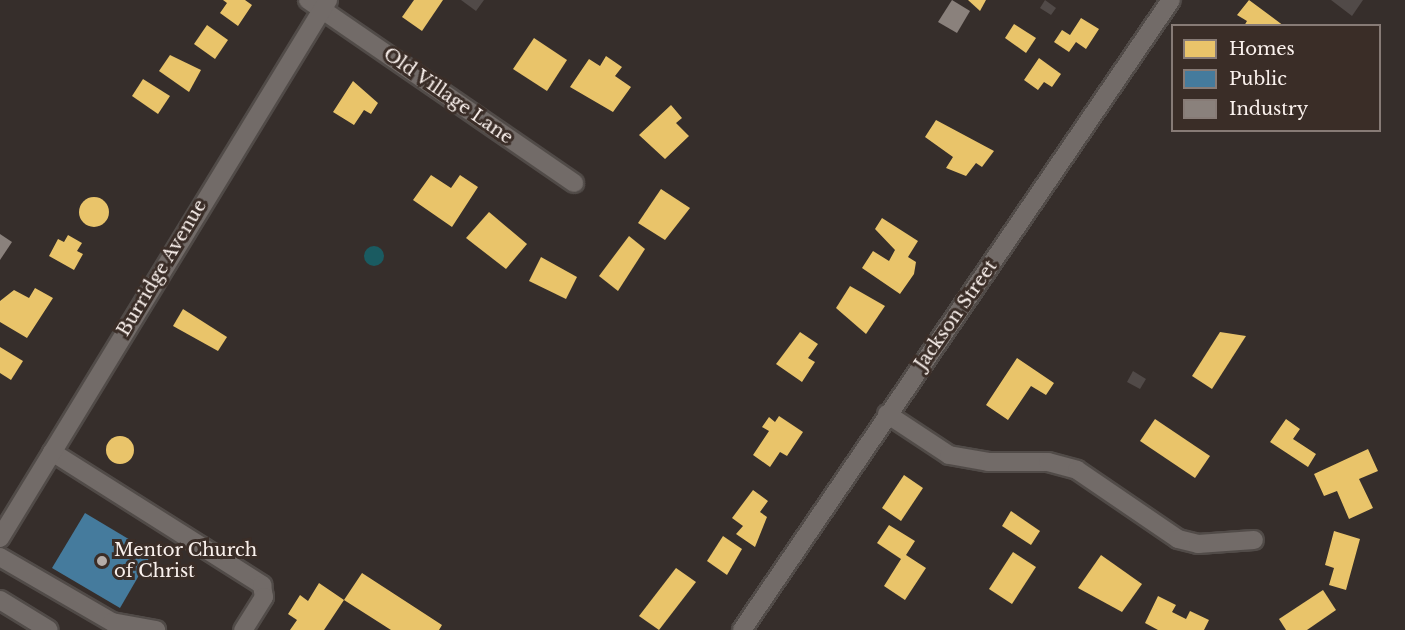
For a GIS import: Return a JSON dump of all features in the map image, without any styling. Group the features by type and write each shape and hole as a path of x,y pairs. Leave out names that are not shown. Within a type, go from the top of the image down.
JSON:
{"street":[{"name":"Jackson Street","path":"741,630 1164,2"},
{"name":"Old Village Lane","path":"319,3 574,183"},
{"name":"Burridge Avenue","path":"0,538 319,3"},
{"path":"887,414 949,455 988,462 1048,462 1077,470 1178,539 1198,544 1254,540"},
{"path":"52,452 262,585 264,597 243,630"},
{"path":"0,557 112,622 156,630"},
{"path":"0,600 49,630"}],"water":[{"path":"374,246 381,249 384,256 381,263 374,266 367,263 364,256 367,249"}],"building: Homes":[{"path":"223,0 245,0 252,5 238,26 220,13 227,3"},
{"path":"414,0 443,0 422,31 402,17"},
{"path":"968,0 986,0 980,11"},
{"path":"1249,0 1281,24 1245,24 1247,21 1237,15"},
{"path":"1081,18 1099,29 1086,49 1076,42 1069,52 1054,42 1062,30 1070,35"},
{"path":"1014,24 1036,38 1026,53 1005,38"},
{"path":"207,25 228,40 215,59 194,44"},
{"path":"534,38 567,60 547,91 513,69"},
{"path":"170,55 201,70 189,92 159,71"},
{"path":"606,56 622,67 615,76 631,87 613,112 570,87 589,59 600,66"},
{"path":"1039,58 1061,74 1052,87 1044,82 1038,90 1024,80"},
{"path":"143,79 170,96 158,114 132,96"},
{"path":"353,81 378,103 371,114 364,110 354,125 333,112"},
{"path":"671,105 682,118 676,123 689,136 665,159 639,135"},
{"path":"936,120 994,151 982,167 976,163 966,176 946,168 953,157 925,137"},
{"path":"431,175 451,188 460,175 478,187 452,227 413,200"},
{"path":"661,189 690,208 665,240 638,223"},
{"path":"94,197 105,201 109,212 105,223 94,227 83,223 79,212 83,201"},
{"path":"489,212 527,244 506,269 466,238"},
{"path":"882,218 918,241 908,257 916,262 914,274 900,294 862,268 873,251 889,261 895,250 875,229"},
{"path":"68,235 82,243 77,251 83,254 74,270 49,256 58,239 64,242"},
{"path":"629,236 645,249 618,291 599,276"},
{"path":"541,257 577,277 566,299 529,281"},
{"path":"850,286 885,306 866,334 836,308"},
{"path":"35,288 53,298 27,338 0,322 0,301 14,290 29,298"},
{"path":"183,309 227,337 218,351 173,326"},
{"path":"800,332 818,344 808,358 815,362 802,382 776,364"},
{"path":"1220,332 1246,336 1212,389 1192,376"},
{"path":"0,347 23,361 11,380 0,373"},
{"path":"1017,358 1054,383 1046,395 1031,386 1008,420 986,405"},
{"path":"779,416 803,432 787,456 780,452 770,467 753,455 769,431 762,427 769,417 775,422"},
{"path":"1155,419 1210,456 1195,478 1140,441"},
{"path":"1286,419 1300,429 1293,439 1316,454 1308,467 1270,442"},
{"path":"120,436 130,440 134,450 130,460 120,464 110,460 106,450 110,440"},
{"path":"1368,449 1378,471 1359,479 1373,508 1349,519 1337,491 1324,496 1314,474"},
{"path":"904,475 923,488 901,521 882,508"},
{"path":"753,490 768,501 760,512 767,517 755,547 736,534 743,526 732,518"},
{"path":"1011,511 1040,531 1031,545 1002,526"},
{"path":"889,525 915,541 906,555 926,568 905,600 884,586 901,559 877,543"},
{"path":"1334,531 1360,539 1346,590 1329,585 1334,568 1325,565"},
{"path":"723,536 742,549 727,575 707,561"},
{"path":"1013,552 1036,567 1012,604 989,589"},
{"path":"1101,555 1142,584 1122,612 1078,588"},
{"path":"676,568 696,582 659,630 639,616"},
{"path":"362,573 442,625 439,630 391,630 344,600"},
{"path":"319,583 344,600 324,630 290,630 297,620 288,614 300,595 308,601"},
{"path":"1323,590 1336,610 1307,630 1286,630 1279,619"},
{"path":"1158,596 1176,605 1172,612 1186,619 1190,611 1209,620 1204,630 1158,630 1145,623"}],"building: Public":[{"name":"Mentor Church of Christ","path":"85,513 152,553 120,608 52,568"}],"building: Industry":[{"path":"952,0 970,11 957,33 938,22"},
{"path":"0,234 12,242 0,260"}],"building: Other":[{"path":"461,0 484,0 476,11"},
{"path":"1045,0 1056,8 1051,15 1040,8"},
{"path":"1331,0 1363,0 1352,16"},
{"path":"1133,371 1146,379 1140,389 1127,382"}],"place":[{"name":"Mentor Church of Christ","path":"102,561"}]}
